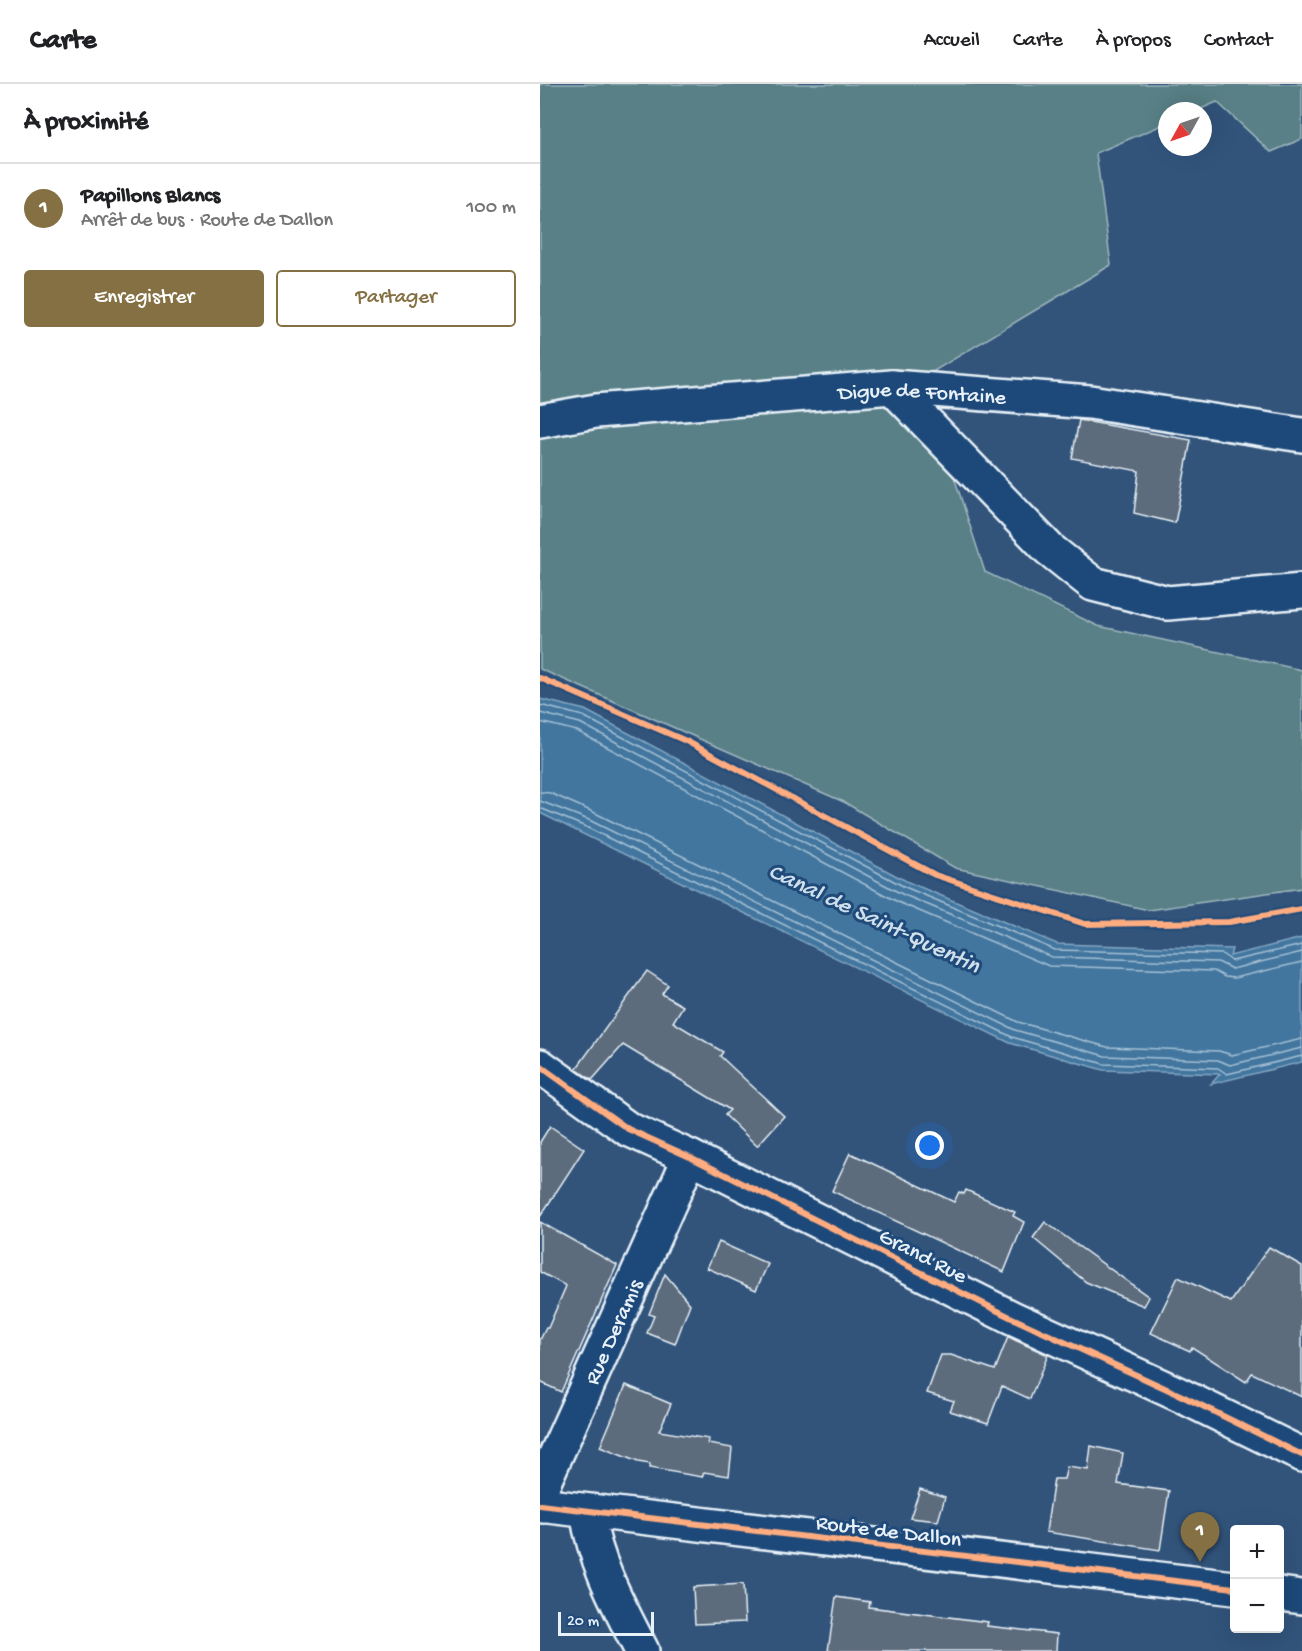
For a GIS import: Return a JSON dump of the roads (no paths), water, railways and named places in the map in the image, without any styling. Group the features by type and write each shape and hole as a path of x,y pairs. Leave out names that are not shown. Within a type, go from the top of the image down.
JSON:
{"street":[{"name":"Digue de Fontaine","path":"540,421 596,411 892,387 1090,402 1302,435"},
{"path":"892,387 1049,549 1093,584 1168,603 1302,591"},
{"name":"Grand Rue","path":"540,1066 628,1129 690,1157 1001,1312 1180,1395 1302,1455"},
{"name":"Rue Deramis","path":"541,1505 543,1486 690,1157"},
{"name":"Route de Dallon","path":"541,1505 1230,1588"},
{"path":"587,1511 590,1531 609,1585 642,1651"},
{"path":"1284,1595 1302,1597"}],"water":[{"name":"Canal de Saint-Quentin","path":"540,699 585,710 908,882 1057,944 1232,949 1230,956 1302,938 1302,1062 1211,1084 1220,1074 1103,1070 1010,1043 540,813"}],"place":[{"name":"Papillons Blancs","path":"1200,1562"}]}
